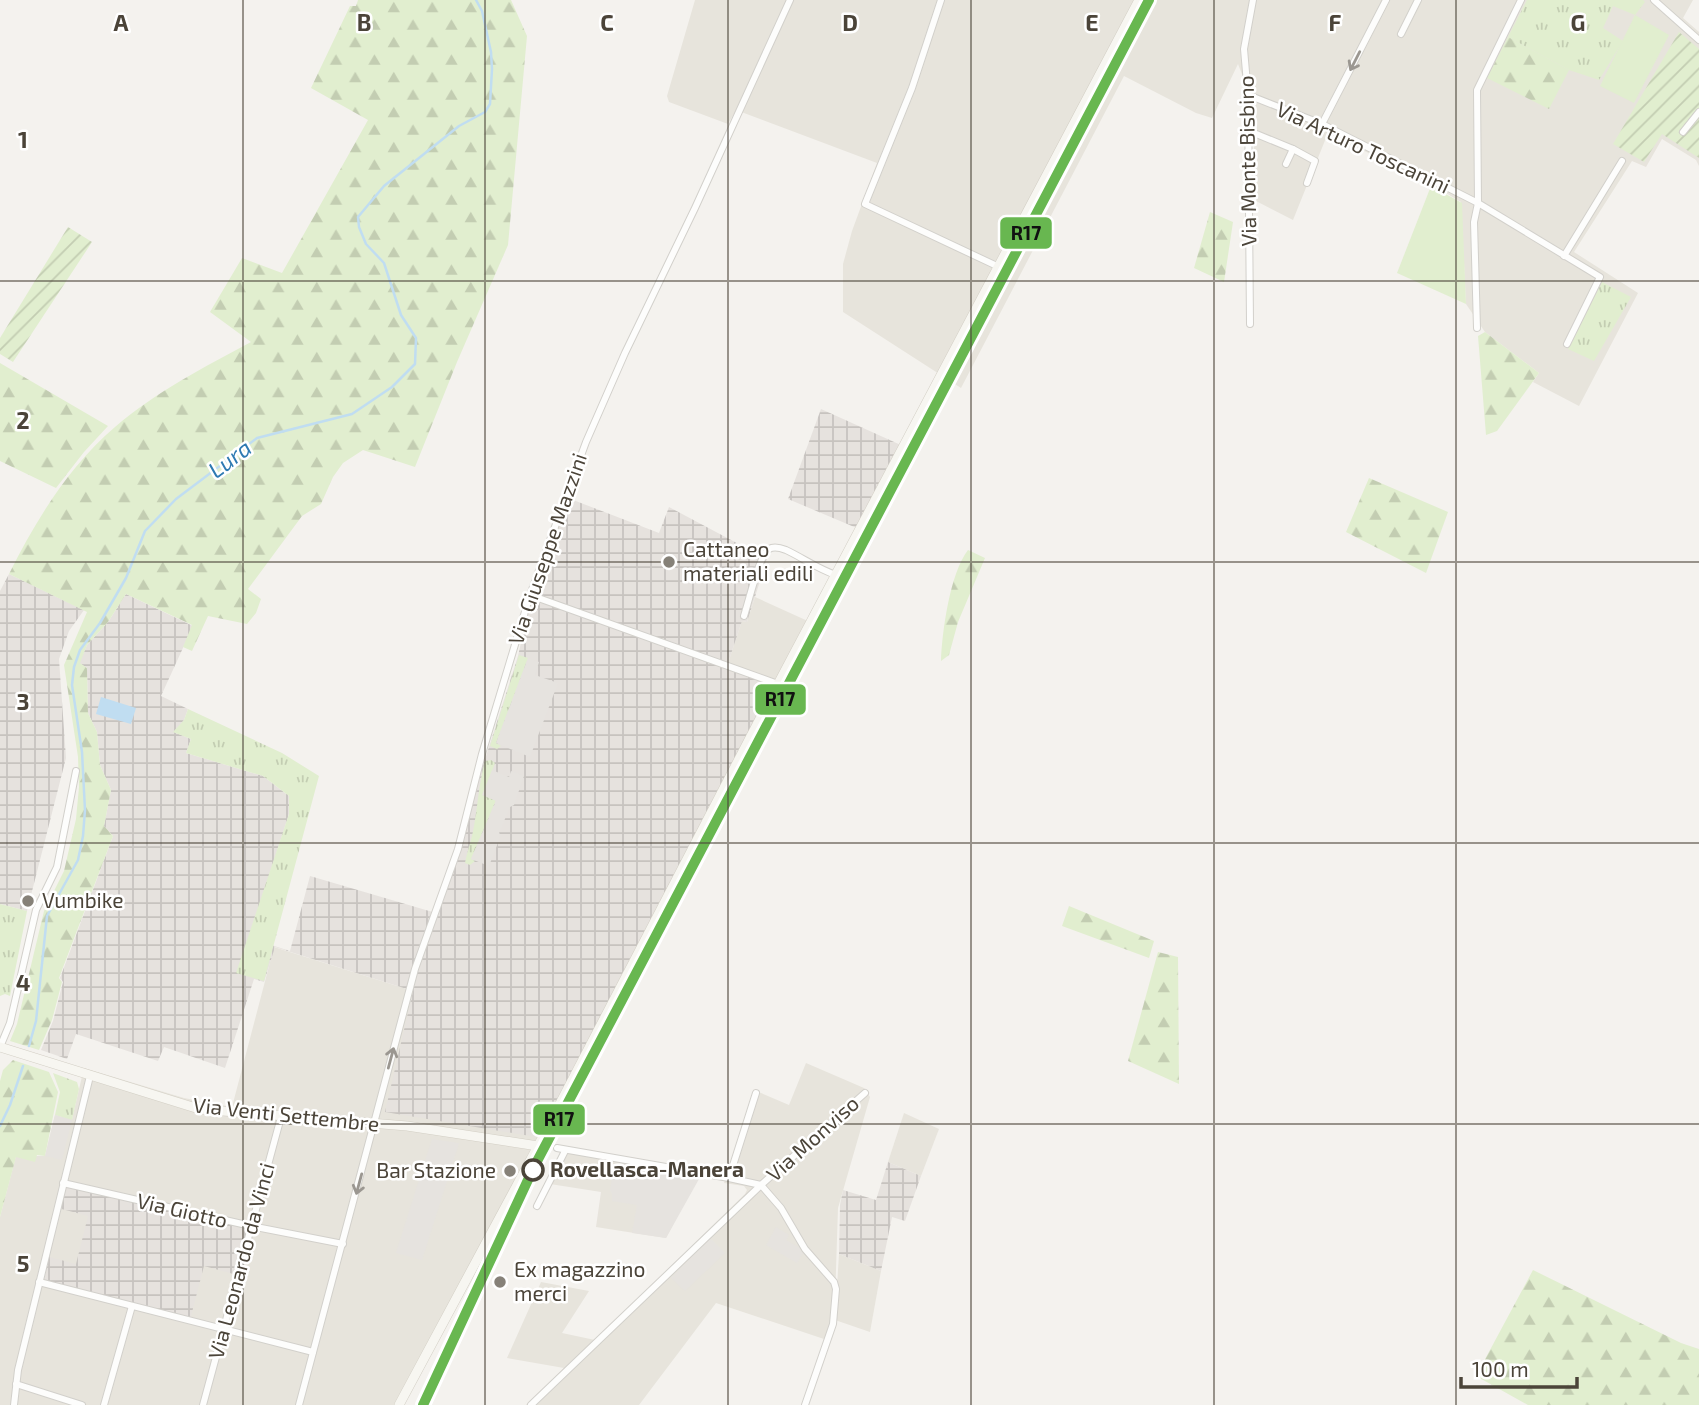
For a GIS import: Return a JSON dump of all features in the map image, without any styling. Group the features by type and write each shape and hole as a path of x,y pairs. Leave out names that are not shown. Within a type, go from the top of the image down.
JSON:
{"street":[{"name":"Via Giuseppe Mazzini","path":"299,1405 415,969 458,849 483,751 530,595 586,442 790,0"},
{"path":"941,0 912,88 864,204 999,267"},
{"path":"399,1405 538,1146 1139,0"},
{"name":"Via Monte Bisbino","path":"1250,324 1249,131 1244,49 1253,0"},
{"path":"1322,124 1386,0"},
{"path":"1401,34 1418,0"},
{"path":"1477,328 1474,222 1478,203 1477,89 1521,0"},
{"path":"1654,0 1699,40"},
{"name":"Via Arturo Toscanini","path":"1248,95 1322,124 1478,203 1600,277 1567,344"},
{"path":"1684,132 1699,112"},
{"path":"1249,131 1315,161 1307,183"},
{"path":"1286,164 1293,149"},
{"path":"1564,256 1622,161"},
{"path":"744,616 767,550 784,550 836,575"},
{"path":"530,595 778,684"},
{"name":"Via Venti Settembre","path":"76,771 57,867 36,910 10,1023 0,1047 199,1109 374,1124 538,1146"},
{"path":"14,1405 16,1384 39,1282 90,1076"},
{"path":"729,1178 755,1093"},
{"name":"Via Monviso","path":"531,1405 761,1185 865,1093"},
{"name":"Via Leonardo da Vinci","path":"203,1405 281,1117"},
{"path":"557,1149 761,1185 780,1208 809,1255 834,1282 836,1289 833,1324 806,1405"},
{"path":"537,1206 565,1151"},
{"name":"Via Giotto","path":"63,1183 343,1244"},
{"path":"39,1282 313,1352"},
{"path":"104,1405 132,1306"},
{"path":"16,1384 82,1405"}],"shaded area":[{"path":"695,0 1693,0 1683,18 1699,32 1699,166 1696,160 1662,139 1646,167 1632,161 1574,252 1638,293 1579,406 1533,382 1539,373 1485,332 1466,304 1461,202 1429,183 1328,133 1293,220 1256,201 1252,100 1238,64 1212,118 1196,113 1124,76 961,388 843,312 843,264 877,163 736,110 728,124 669,102 667,96"},
{"path":"821,409 903,446 859,529 788,499"},
{"path":"568,498 659,533 669,507 767,559 747,622 742,621 728,663 777,683 542,1138 385,1112 413,991 275,947 264,982 254,979 225,1068 164,1047 158,1061 76,1034 67,1059 41,1050 53,1021 63,982 60,978 113,836 104,826 111,790 100,765 97,732 88,713 87,668 79,663 87,645 108,622 126,594 193,626 161,696 188,709 184,720 174,732 191,739 186,753 263,776 289,796 289,814 249,938 290,951 310,876 436,913 518,656 533,589"},
{"path":"9,574 84,610 69,631 59,659 66,758 27,911 0,904 0,591"},
{"path":"755,597 810,622 777,683 728,663 742,621 747,622"},
{"path":"528,658 539,662 535,675 558,683 530,757 496,743"},
{"path":"492,770 509,777 511,771 524,776 514,805 510,807 499,833 501,835 489,866 471,859 496,801 482,795"},
{"path":"274,947 413,991 542,1138 399,1405 0,1405 0,1217 16,1156 45,1156 55,1115 72,1119 84,1068 184,1098 232,1107"},
{"path":"806,1063 864,1088 870,1097 838,1208 835,1301 827,1340 716,1303 639,1405 526,1405 564,1368 507,1358 541,1282 589,1291 562,1333 595,1340 745,1194 747,1190 744,1186 724,1183 754,1090 789,1105"},
{"path":"904,1113 939,1129 921,1176 888,1162"},
{"path":"55,1115 72,1120 62,1160 45,1156"},
{"path":"432,1139 459,1143 422,1260 396,1253"},
{"path":"566,1152 700,1173 666,1238 596,1227 601,1192 550,1184"},
{"path":"888,1162 921,1176 905,1221 892,1217 881,1271 839,1254 840,1205 843,1190 876,1200"},
{"path":"614,1165 699,1179 666,1238 632,1233 637,1205 612,1201 610,1190"},
{"path":"64,1184 250,1227 237,1275 204,1266 190,1320 40,1281 46,1256 76,1264 88,1216 58,1208"},
{"path":"776,1227 789,1235 786,1240 800,1248 803,1253 797,1263 766,1245"},
{"path":"710,1238 725,1253 685,1291 671,1278"},
{"path":"839,1254 881,1271 870,1332 835,1320"}],"green space":[{"path":"358,0 511,0 527,36 508,245 415,467 363,450 343,463 333,477 321,504 302,516 248,589 261,599 256,613 247,624 208,616 192,651 183,647 192,625 126,594 108,622 87,645 80,663 87,668 88,713 97,732 100,765 111,790 104,826 113,836 59,978 62,982 52,1020 39,1050 10,1041 17,1024 44,911 64,871 76,819 78,757 64,665 87,612 9,574 55,495 98,442 164,391 251,342 210,312 242,258 282,273 368,120 311,88 350,6 356,6"},
{"path":"1527,0 1645,2 1635,15 1613,6 1603,28 1623,41 1599,80 1569,70 1508,37"},
{"path":"1635,15 1669,35 1634,103 1600,86"},
{"path":"1679,32 1699,49 1699,158 1662,134 1644,162 1613,144"},
{"path":"1508,37 1569,70 1549,109 1487,78"},
{"path":"1431,186 1462,203 1466,304 1397,273"},
{"path":"1210,212 1233,222 1224,282 1194,268"},
{"path":"68,227 92,242 13,362 0,354 0,338"},
{"path":"1602,282 1631,297 1594,361 1568,349"},
{"path":"1485,332 1539,373 1497,431 1486,435 1478,336"},
{"path":"0,363 108,426 56,488 0,461"},
{"path":"1369,478 1448,512 1426,573 1346,532"},
{"path":"968,550 985,558 958,622 949,655 941,661 945,619 952,588 956,573"},
{"path":"519,655 528,658 496,743 501,746 497,749 490,746"},
{"path":"188,709 282,753 319,776 264,981 236,973 289,814 289,796 263,776 186,753 191,739 173,732 184,720"},
{"path":"491,760 495,763 483,795 496,800 471,859 475,861 470,865 465,863 481,777 485,761"},
{"path":"0,904 27,911 10,996 0,996"},
{"path":"1069,906 1154,941 1149,958 1062,926"},
{"path":"1158,952 1178,957 1179,1084 1128,1061"},
{"path":"13,1060 49,1072 58,1092 45,1156 37,1155 35,1162 16,1157 0,1217 0,1081 3,1070"},
{"path":"53,1073 77,1082 79,1089 72,1120 55,1115 60,1092"},
{"path":"1533,1270 1681,1343 1699,1349 1699,1405 1528,1405 1476,1376"}],"water":[{"path":"101,697 136,708 131,724 96,714"}],"waterway":[{"name":"Lura","path":"29,1046 36,1021 47,916 78,860 83,836 85,810 82,752 72,685 80,650 100,623 126,578 145,531 176,499 257,438 352,414 392,387 415,364 416,338 401,315 384,263 366,244 358,217 384,186 459,126 485,112 490,104 491,52 482,11 476,0"},
{"name":"Lura","path":"0,1126 23,1066"}],"transit line":[{"name":"R17","path":"423,1405 534,1167 1149,0"}],"place":[{"name":"Cattaneo materiali edili","path":"669,562"},
{"name":"Vumbike","path":"28,901"},
{"name":"Rovellasca-Manera","path":"533,1170"},
{"name":"Bar Stazione","path":"510,1171"},
{"name":"Ex magazzino merci","path":"500,1282"}]}
